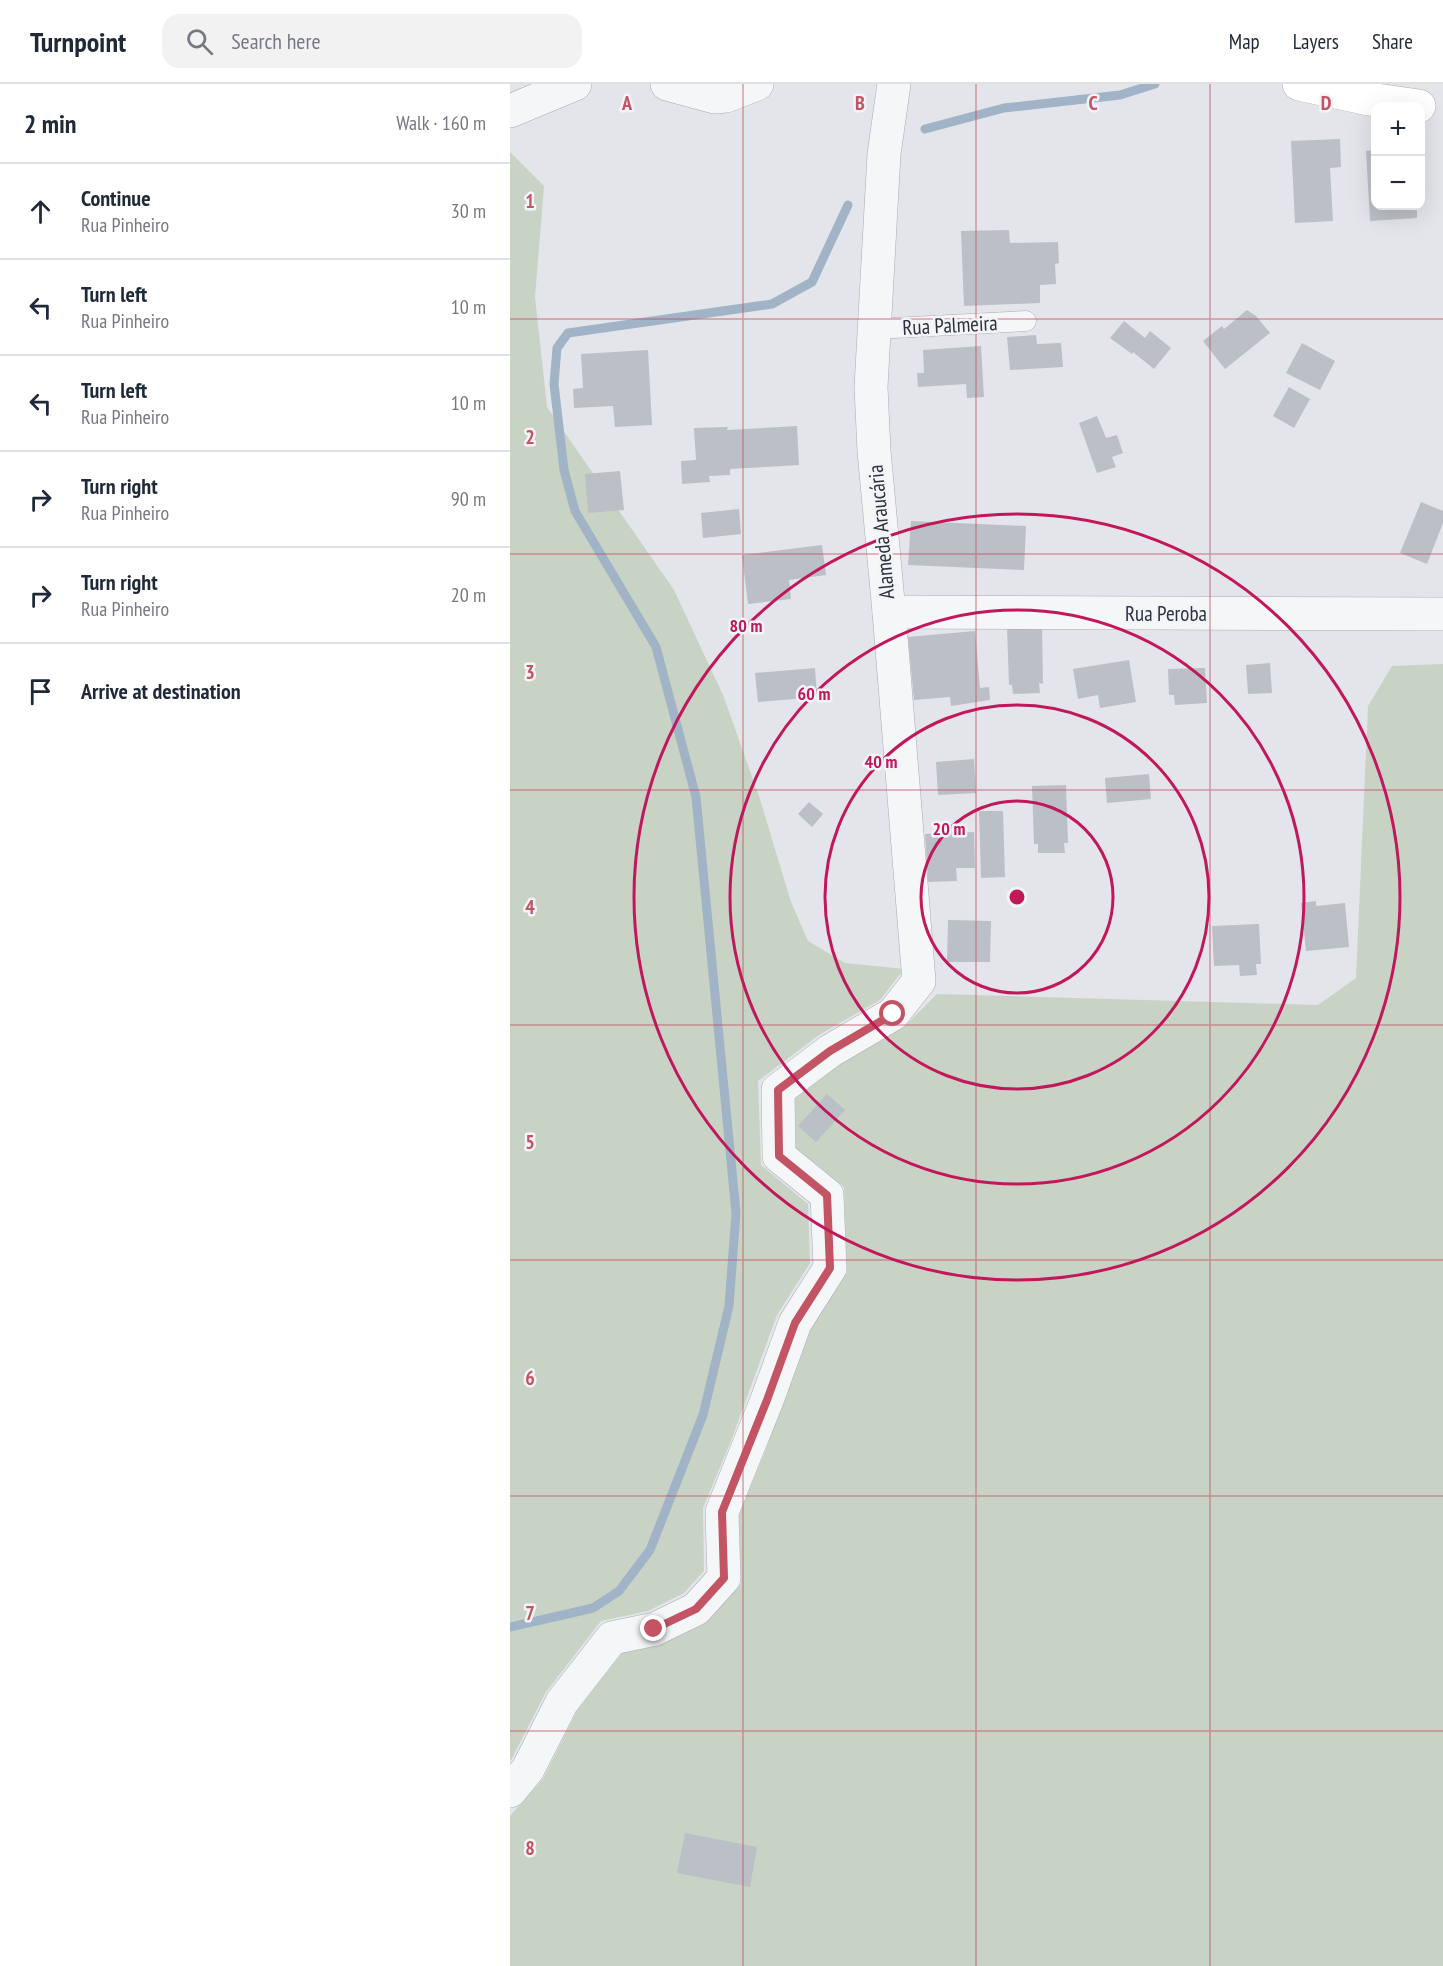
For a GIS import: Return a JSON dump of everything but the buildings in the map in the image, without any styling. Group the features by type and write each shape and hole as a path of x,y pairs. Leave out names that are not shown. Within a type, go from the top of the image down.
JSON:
{"main road":[{"path":"1299,84 1388,102"},
{"path":"1425,108 1443,110"}],"street":[{"path":"510,111 575,84"},
{"path":"667,84 715,97 726,96 757,84"},
{"name":"Alameda Araucária","path":"510,1791 528,1770 562,1702 612,1638 654,1629 696,1609 724,1578 722,1512 795,1323 830,1268 827,1195 779,1156 778,1090 830,1051 893,1014 919,981 874,451 871,387 884,154 894,84"},
{"name":"Rua Peroba","path":"889,612 1443,614"}],"lane":[{"name":"Rua Palmeira","path":"874,329 1026,321"}],"green space":[{"path":"510,152 544,186 535,297 547,407 674,590 723,695 760,799 791,902 808,941 845,963 904,969 880,1000 819,1035 758,1081 761,1165 808,1204 810,1263 777,1315 731,1441 703,1508 704,1571 684,1593 648,1611 601,1621 546,1692 510,1762"},
{"path":"1443,664 1443,1966 510,1966 510,1816 543,1779 577,1711 622,1653 660,1645 706,1623 741,1584 739,1515 810,1330 847,1273 844,1187 796,1148 795,1098 839,1065 904,1027 937,994 1318,1005 1356,978 1368,706 1392,666"}],"waterway":[{"path":"925,129 1004,108 1120,95 1155,84"},
{"path":"510,1627 593,1608 619,1591 650,1550 703,1415 729,1306 736,1213 696,797 656,647 575,511 564,470 554,384 557,348 568,333 772,304 812,282 848,205"}],"route":[{"path":"654,1629 696,1609 724,1578 722,1512 795,1323 830,1268 827,1195 779,1156 778,1090 830,1051 893,1014"}]}
